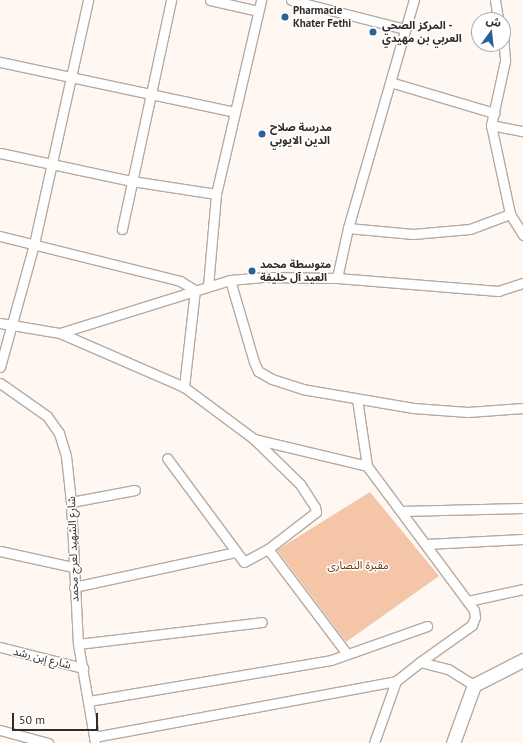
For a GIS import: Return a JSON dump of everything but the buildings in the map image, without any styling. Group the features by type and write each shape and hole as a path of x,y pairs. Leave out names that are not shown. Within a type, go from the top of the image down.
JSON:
{"street":[{"path":"0,366 34,244 72,78 88,0"},
{"path":"122,229 149,94 171,0"},
{"path":"210,0 258,11"},
{"path":"208,286 216,194 261,0"},
{"path":"291,0 405,29"},
{"path":"337,278 348,228 414,0"},
{"path":"495,0 497,12"},
{"path":"504,52 505,61 491,125 510,214 523,236"},
{"path":"0,62 235,112"},
{"path":"390,82 494,113"},
{"path":"491,125 523,131"},
{"path":"0,153 132,181 216,194"},
{"path":"348,228 413,234 470,229 510,214"},
{"path":"0,236 180,281 195,290"},
{"path":"60,333 230,280 266,277 337,278 482,290 508,289 523,283"},
{"path":"230,280 248,348 258,371 272,379 302,389 413,408 468,412 523,408"},
{"path":"184,387 195,290"},
{"path":"0,323 60,333 184,387 254,439 300,484 315,507 313,515 268,548 244,562 167,458"},
{"name":"شارع الشهيد لعرج محمد","path":"0,383 47,416 59,433 66,456 72,502 73,567 78,644 84,668 94,740"},
{"path":"94,740 396,681 472,625 475,617 468,601 367,466 357,399"},
{"path":"254,439 367,466"},
{"path":"72,502 135,490"},
{"path":"401,511 523,508"},
{"path":"426,544 523,539"},
{"path":"268,548 347,654"},
{"path":"0,551 73,567"},
{"path":"74,587 236,552"},
{"path":"468,601 523,589"},
{"path":"78,644 262,622"},
{"path":"89,701 303,666 347,654 427,626"},
{"name":"شارع إبن رشد","path":"0,647 84,668"},
{"path":"453,743 474,685 523,660"},
{"path":"420,662 448,669 474,685"},
{"path":"374,743 396,681"},
{"path":"0,730 48,743"}],"green space":[{"name":"مقبرة النصارى","path":"370,492 439,576 346,642 277,550"}],"place":[{"name":"Pharmacie Khater Fethi","path":"285,17"},
{"name":"المركز الصحي - العربي بن مهيدي","path":"373,32"},
{"name":"مدرسة صلاح الدين الايوبي","path":"262,134"},
{"name":"متوسطة محمد العيد آل خليفة","path":"252,271"}]}
